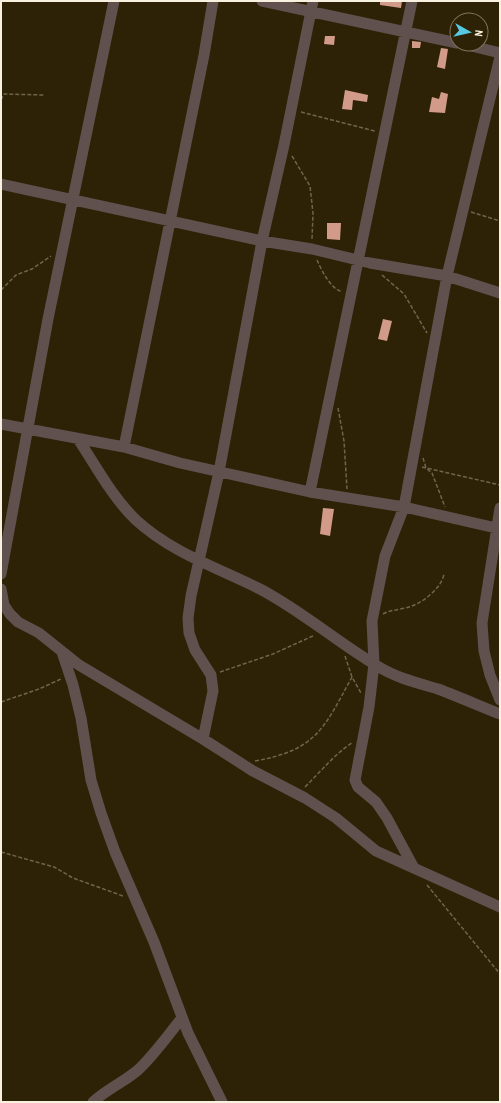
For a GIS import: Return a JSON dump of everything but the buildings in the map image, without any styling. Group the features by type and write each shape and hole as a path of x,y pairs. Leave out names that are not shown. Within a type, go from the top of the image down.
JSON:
{"street":[{"path":"1,574 48,319 114,1"},
{"path":"124,447 169,220 204,55 213,1"},
{"path":"262,1 312,6 449,41"},
{"path":"310,492 352,296 358,260 412,1"},
{"path":"203,739 213,691 211,676 195,650 189,634 188,618 191,596 219,472 262,241 292,109 312,6"},
{"path":"489,50 500,52"},
{"path":"414,868 387,818 376,802 358,788 355,780 356,770 365,734 374,664 372,620 385,556 404,507 446,276 500,57"},
{"path":"1,184 262,241 312,249 370,263 446,276 500,293"},
{"path":"1,424 124,447 219,472 310,492 404,507 449,516 499,529"},
{"path":"78,438 118,499 137,520 198,562 260,590 325,630 374,664 406,679 439,690 500,714"},
{"path":"500,508 499,529 482,623 484,650 490,675 500,700"},
{"path":"1,589 4,605 18,622 39,633 79,665 242,764 297,794 336,818 376,851 500,907"},
{"path":"61,650 71,677 81,718 93,787 115,852 154,942 182,1018 222,1102"},
{"path":"93,1102 106,1091 123,1082 139,1069 182,1018"}],"path":[{"path":"1,100 4,94 44,95"},
{"path":"292,109 384,134"},
{"path":"284,145 310,186 313,213 312,249 322,271 337,290 352,296"},
{"path":"463,209 500,221"},
{"path":"1,290 16,276 32,269 63,250"},
{"path":"370,263 385,279 404,294 423,322 433,347"},
{"path":"331,395 339,410 344,441 348,499"},
{"path":"416,440 426,468 432,473 449,516"},
{"path":"412,464 500,484"},
{"path":"372,620 391,610 412,606 428,596 443,582 444,574"},
{"path":"211,676 273,654 325,630"},
{"path":"339,640 352,677 369,707"},
{"path":"1,702 71,677"},
{"path":"242,764 273,758 296,750 314,739 329,720 352,677"},
{"path":"297,794 326,767 338,752 365,734"},
{"path":"1,852 54,867 73,878 136,900"},
{"path":"423,880 500,974"}]}
